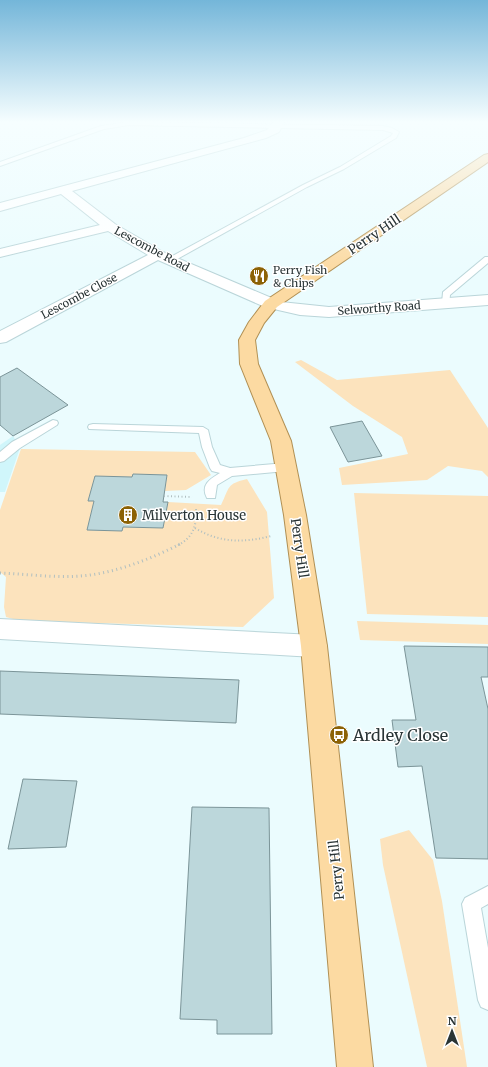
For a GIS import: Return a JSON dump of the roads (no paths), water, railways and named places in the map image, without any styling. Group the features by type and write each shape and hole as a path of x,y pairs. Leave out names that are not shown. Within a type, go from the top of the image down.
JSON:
{"main road":[{"name":"Perry Hill","path":"355,1067 314,646 295,515 281,441 249,364 247,340 257,322 271,304 466,172"}],"street":[{"path":"0,207 130,172"},
{"name":"Lescombe Road","path":"63,190 110,227 164,258 271,304"},
{"path":"0,253 110,227"},
{"name":"Lescombe Close","path":"0,338 164,258"},
{"name":"Selworthy Road","path":"271,304 304,311 329,312 488,300"},
{"path":"0,630 314,646"}],"lane":[{"path":"164,258 260,212 305,186 334,172"},
{"path":"446,303 446,294 488,259"},
{"path":"0,458 16,445 53,423"},
{"path":"94,427 203,430 207,447 216,468 230,472 286,468"},
{"path":"211,495 212,483 230,472"},
{"path":"488,895 471,904 488,1000"}],"place":[{"name":"Perry Fish & Chips","path":"259,276"},
{"name":"Milverton House","path":"128,515"},
{"name":"Ardley Close","path":"339,735"}]}
